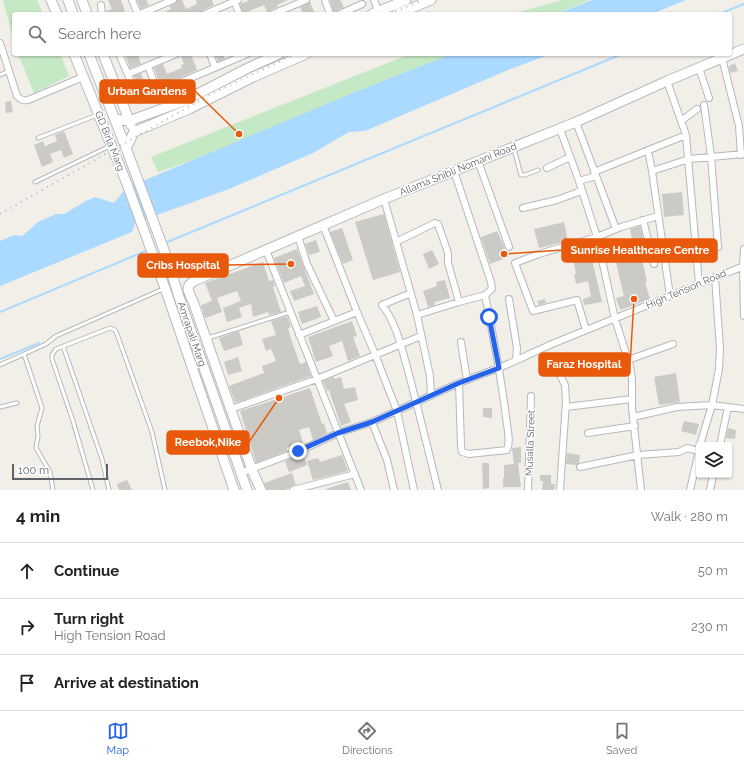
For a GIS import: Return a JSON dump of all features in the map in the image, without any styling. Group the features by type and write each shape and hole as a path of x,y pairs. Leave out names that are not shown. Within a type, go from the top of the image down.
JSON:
{"street":[{"path":"51,0 56,12"},
{"path":"68,0 72,12"},
{"path":"82,0 86,12"},
{"path":"132,0 138,12"},
{"path":"144,12 173,0"},
{"path":"209,12 236,0 239,12"},
{"path":"277,12 306,0"},
{"path":"325,0 329,12"},
{"path":"374,0 376,12"},
{"path":"378,12 406,0"},
{"path":"402,12 431,0"},
{"path":"344,12 362,4"},
{"path":"101,5 102,12"},
{"path":"0,44 17,96 24,101 83,77"},
{"name":"Allama Shibli Nomani Road","path":"732,54 744,49"},
{"name":"GD Birla Marg","path":"75,56 127,184"},
{"name":"GD Birla Marg","path":"90,56 137,178"},
{"path":"104,56 134,132"},
{"path":"120,56 139,100 243,56"},
{"path":"128,74 171,56"},
{"path":"211,56 215,68"},
{"path":"245,56 248,68"},
{"path":"115,119 129,121 184,101 275,56"},
{"path":"126,148 134,132 189,109 253,77 301,56"},
{"name":"Allama Shibli Nomani Road","path":"178,294 188,290 189,284 323,225 576,122 727,56"},
{"path":"652,171 689,159 742,154 740,126 722,58"},
{"path":"148,66 158,92 167,107"},
{"path":"700,68 709,98"},
{"path":"667,81 686,135 699,284"},
{"path":"704,105 711,156 718,247"},
{"path":"681,121 697,108"},
{"path":"576,122 616,229"},
{"path":"560,128 597,237 614,319 628,360 632,379 633,417 641,490"},
{"path":"579,181 648,150 686,135"},
{"path":"648,150 670,296"},
{"path":"547,168 570,157"},
{"path":"478,161 509,247"},
{"path":"417,316 485,295 491,291 492,285 454,171"},
{"name":"Amrapali Marg","path":"137,178 167,258 178,294 247,488"},
{"name":"Amrapali Marg","path":"127,184 165,288 234,490"},
{"path":"523,208 557,200 581,191"},
{"path":"384,199 417,316 430,376 431,395"},
{"path":"586,330 577,300 533,311 515,263 658,216"},
{"path":"644,220 654,264"},
{"path":"396,242 435,223 438,224 448,253 448,263 459,302"},
{"path":"323,225 357,312 376,354 396,411 414,490"},
{"path":"298,236 308,264 334,321"},
{"path":"744,248 744,316"},
{"path":"266,250 361,490"},
{"name":"High Tension Road","path":"241,473 252,470 338,433 372,422 459,383 499,368 586,330 743,266"},
{"path":"701,442 712,405 720,359 715,277"},
{"path":"188,290 252,470 261,490"},
{"path":"411,293 382,305 392,319 401,344 417,402 438,490"},
{"path":"459,383 462,452 469,454 507,450 508,435 504,395 485,295"},
{"path":"510,299 517,348 516,360"},
{"path":"299,335 357,312"},
{"path":"231,409 317,380 421,336"},
{"path":"461,342 467,380"},
{"path":"628,360 672,344"},
{"path":"560,375 565,385 566,407 560,490"},
{"name":"Musalla Street","path":"528,490 531,396"},
{"path":"566,407 632,399"},
{"path":"633,417 665,408 712,405 744,409"},
{"path":"721,442 728,407"},
{"path":"372,422 386,460 394,490"},
{"path":"588,433 635,426"},
{"path":"580,467 638,455 679,452 686,448 696,450"},
{"path":"690,490 696,464"},
{"path":"293,490 354,474"},
{"path":"710,490 712,478"},
{"path":"247,488 257,481"}],"lane":[{"path":"0,75 9,71"},
{"path":"38,138 98,114"},
{"path":"35,182 111,145"},
{"path":"513,147 521,175 538,170"},
{"path":"0,365 46,344 56,336 165,288"},
{"path":"206,339 290,312"},
{"path":"93,490 52,355 53,352 63,346 107,328 115,330 152,432 165,490"},
{"path":"63,346 102,459 109,490"},
{"path":"24,354 42,408 37,426 38,436 36,448 48,466 53,490"},
{"path":"0,407 18,403"}],"green space":[{"path":"3,0 37,0 42,12 12,12 12,35"},
{"path":"563,0 589,0 560,12 518,12"},
{"path":"19,56 61,56 69,76 34,93"},
{"path":"405,56 455,56 337,111 158,172 151,157"}],"water":[{"path":"592,0 686,0 657,12 561,12"},
{"path":"447,56 546,56 508,70 365,131 349,132 313,153 229,189 135,223 132,232 0,286 0,241 14,235 22,236 38,222 56,214 64,214 95,197 114,203 126,188 355,92"}],"building":[{"path":"108,0 121,0 125,12 106,12 112,9"},
{"path":"137,0 146,0 149,5 141,9"},
{"path":"177,0 182,0 186,9 197,4 196,0 212,0 214,5 203,10 202,12 164,12 171,9 170,6 176,3"},
{"path":"250,0 288,0 277,5 278,7 270,12 267,12 264,5 249,11 250,12 242,12 240,4"},
{"path":"330,0 340,0 344,7 333,12"},
{"path":"310,2 314,12 302,12 300,7"},
{"path":"126,56 139,56 141,64 130,68"},
{"path":"181,56 192,56 197,70 161,86 154,68 163,64 167,74 182,68 181,65 184,64"},
{"path":"216,56 224,56 225,59 218,62"},
{"path":"735,63 738,71 730,73 729,66"},
{"path":"141,73 148,91 141,94 134,76"},
{"path":"11,101 13,112 6,113 5,102"},
{"path":"64,131 73,154 64,158 61,150 50,154 53,162 42,167 34,145 43,141 45,146 57,141 55,135"},
{"path":"682,192 684,215 664,217 662,194"},
{"path":"384,214 400,272 373,280 355,222"},
{"path":"564,222 568,241 539,248 534,229"},
{"path":"640,226 647,253 641,255 647,282 645,282 650,299 620,310 616,298 624,296 616,263 636,258 630,229"},
{"path":"342,228 353,260 343,264 330,232"},
{"path":"497,231 509,257 490,264 481,237"},
{"path":"316,240 320,252 309,255 305,244"},
{"path":"589,247 602,302 584,305 583,299 591,296 588,281 576,284 574,274 576,274 572,252"},
{"path":"297,249 314,294 294,301 290,291 305,286 301,276 284,283 274,258"},
{"path":"432,250 439,264 429,269 423,254"},
{"path":"263,262 269,281 273,280 275,286 273,287 281,312 269,315 268,312 253,317 251,304 239,308 242,317 227,322 223,308 241,301 237,291 217,298 222,312 205,318 201,305 212,301 205,283"},
{"path":"445,280 450,298 435,302 435,305 428,307 423,291 437,286 436,282"},
{"path":"545,299 546,303 539,305 537,301"},
{"path":"317,306 321,317 302,324 298,312"},
{"path":"287,316 291,327 288,328 300,364 306,362 311,376 235,402 229,386 264,373 262,366 276,361 271,349 266,351 262,339 276,335 271,321"},
{"path":"352,321 357,336 353,337 360,356 348,361 342,341 329,346 333,356 316,362 308,337"},
{"path":"239,331 243,345 224,351 219,338"},
{"path":"238,357 242,371 228,375 224,362"},
{"path":"676,373 680,402 659,405 654,377"},
{"path":"334,377 334,379 341,377 344,389 355,387 358,400 344,404 351,422 341,426 329,390 327,391 323,381"},
{"path":"310,388 322,424 324,423 327,433 313,440 309,427 299,430 303,443 286,448 287,451 256,463 240,411"},
{"path":"483,408 492,408 492,418 483,417"},
{"path":"684,421 699,424 696,435 681,431"},
{"path":"728,428 736,430 735,439 726,438"},
{"path":"521,447 521,463 518,463 521,487 503,487 504,465 514,464 512,448"},
{"path":"567,453 580,455 579,463 576,465 566,464"},
{"path":"303,454 307,465 289,472 285,461"},
{"path":"342,455 348,471 313,480 307,461 318,458 320,462"},
{"path":"482,463 489,463 489,488 483,489"},
{"path":"292,473 296,485 286,490 267,490 264,483"},
{"path":"540,475 551,475 551,484 555,484 554,490 542,490 543,481 540,481"},
{"path":"127,480 132,490 119,490 117,484"},
{"path":"348,482 351,490 326,490 326,489"}],"waterway":[{"path":"724,12 744,4"},
{"path":"165,243 617,56"},
{"path":"0,312 148,250"},
{"path":"0,359 39,343"}],"railway":[{"path":"395,12 423,0"},
{"path":"0,214 213,93 292,56"}],"place":[{"name":"Urban Gardens","path":"239,134"},
{"name":"Sunrise Healthcare Centre","path":"504,254"},
{"name":"Cribs Hospital","path":"291,264"},
{"name":"Faraz Hospital","path":"634,299"},
{"name":"Reebok,Nike","path":"279,398"}],"route":[{"path":"298,451 338,433 372,422 459,383 499,368 489,317"}]}
